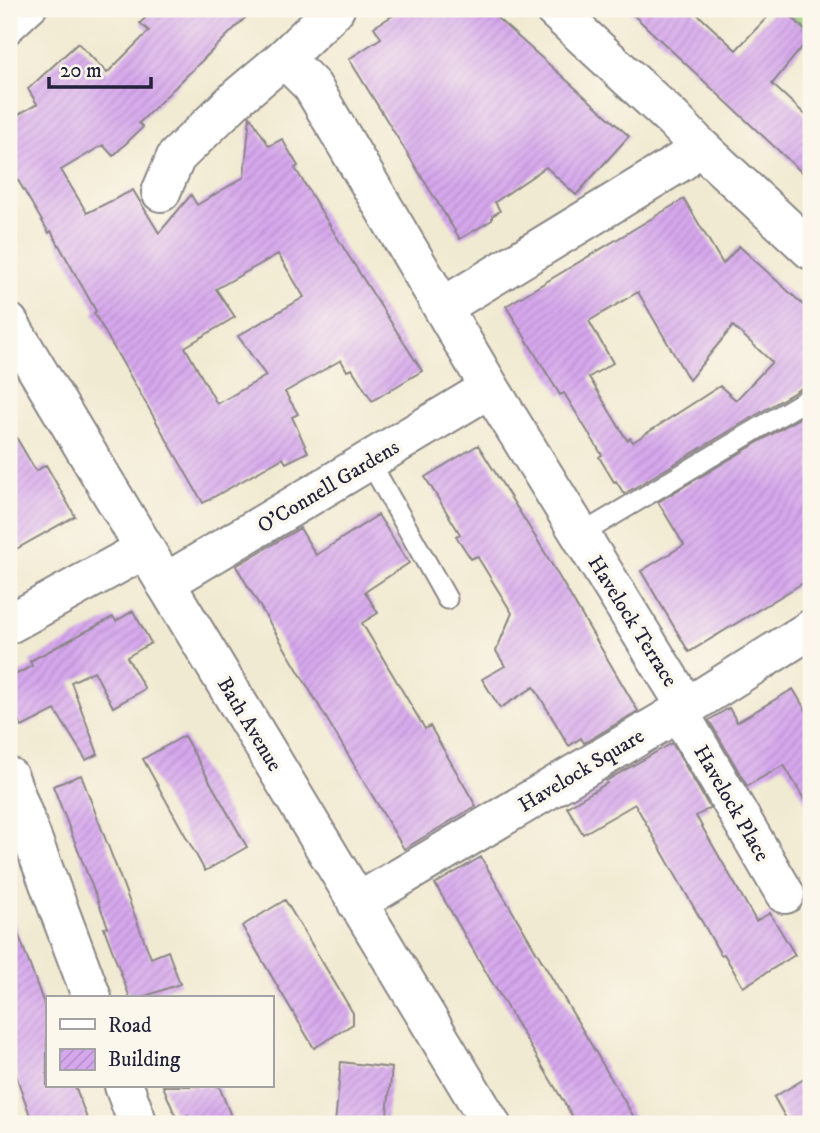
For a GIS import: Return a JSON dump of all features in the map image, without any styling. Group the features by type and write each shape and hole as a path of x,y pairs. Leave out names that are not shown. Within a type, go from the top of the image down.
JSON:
{"street":[{"path":"161,192 176,157 335,9"},
{"path":"554,9 811,250"},
{"path":"284,58 312,86 580,536"},
{"path":"443,307 682,161 697,144"},
{"name":"Bath Avenue","path":"9,323 491,1124"},
{"name":"O'Connell Gardens","path":"165,583 490,388"},
{"name":"Havelock Terrace","path":"580,536 682,709"},
{"path":"9,624 145,549"},
{"name":"Havelock Square","path":"357,903 808,637"},
{"name":"Havelock Place","path":"682,709 785,894"},
{"path":"9,777 91,996"},
{"path":"125,1088 138,1124"}],"lane":[{"path":"9,34 37,9"},
{"path":"580,536 811,397"},
{"path":"370,462 447,599"}],"green space":[{"path":"784,9 811,9 811,35"}],"building":[{"path":"155,9 254,9 139,123 143,127 113,156 103,145 61,170 87,213 133,190 159,233 191,195 197,205 244,177 250,116 269,146 282,139 298,166 295,168 422,371 372,401 352,369 347,371 341,360 285,392 298,414 292,417 308,452 286,463 283,458 203,503 94,313 96,311 51,231 49,233 9,165 9,120 37,104 28,89 78,43 107,73 149,31 140,23","holes":["278,254 304,297 238,336 266,376 217,404 185,347 235,317 216,289"]},
{"path":"404,9 487,9 629,136 576,195 546,167 495,202 500,211 492,216 492,220 460,239 349,59 381,38 374,27"},
{"path":"627,9 692,9 736,50 775,9 784,9 811,36 772,84 811,120 811,181"},
{"path":"684,199 723,264 739,246 811,312 811,385 805,386 624,494 599,457 602,455 564,393 560,395 506,306","holes":["638,292 689,380 733,326 772,362 736,400 720,386 633,442 630,438 627,440 589,377 613,363 589,321"]},
{"path":"811,411 811,578 689,652 641,571 684,545 658,502"},
{"path":"9,425 36,471 46,465 75,516 9,553"},
{"path":"478,445 638,711 584,743 581,738 569,746 534,687 500,708 482,679 505,666 496,651 512,613 477,556 471,559 456,536 460,534 425,477"},
{"path":"378,515 409,563 365,592 378,613 362,623 425,729 430,726 476,806 404,849 236,566 300,528 316,555"},
{"path":"133,611 151,643 127,657 145,689 113,707 94,671 71,682 98,754 86,760 55,710 22,727 9,703 9,678 32,666 30,661 113,617 116,621"},
{"path":"793,689 811,719 811,811 784,765 747,786 709,720 729,708 737,722"},
{"path":"184,736 247,847 205,871 143,759"},
{"path":"672,743 710,808 696,816 756,921 770,913 795,955 743,987 724,954 721,955 635,804 583,834 567,807"},
{"path":"81,775 151,958 168,951 180,984 146,996 129,996 104,928 108,927 53,786"},
{"path":"481,857 638,1124 577,1124 490,979 435,884"},
{"path":"285,900 353,1013 353,1024 314,1048 242,926"},
{"path":"9,917 12,917 46,1009 46,1088 76,1088 89,1124 33,1124 9,1055"},
{"path":"341,1062 392,1068 386,1124 335,1124"},
{"path":"811,1075 811,1124 789,1124 774,1097"},
{"path":"164,1088 220,1088 234,1124 192,1124 188,1115 177,1120"}]}
